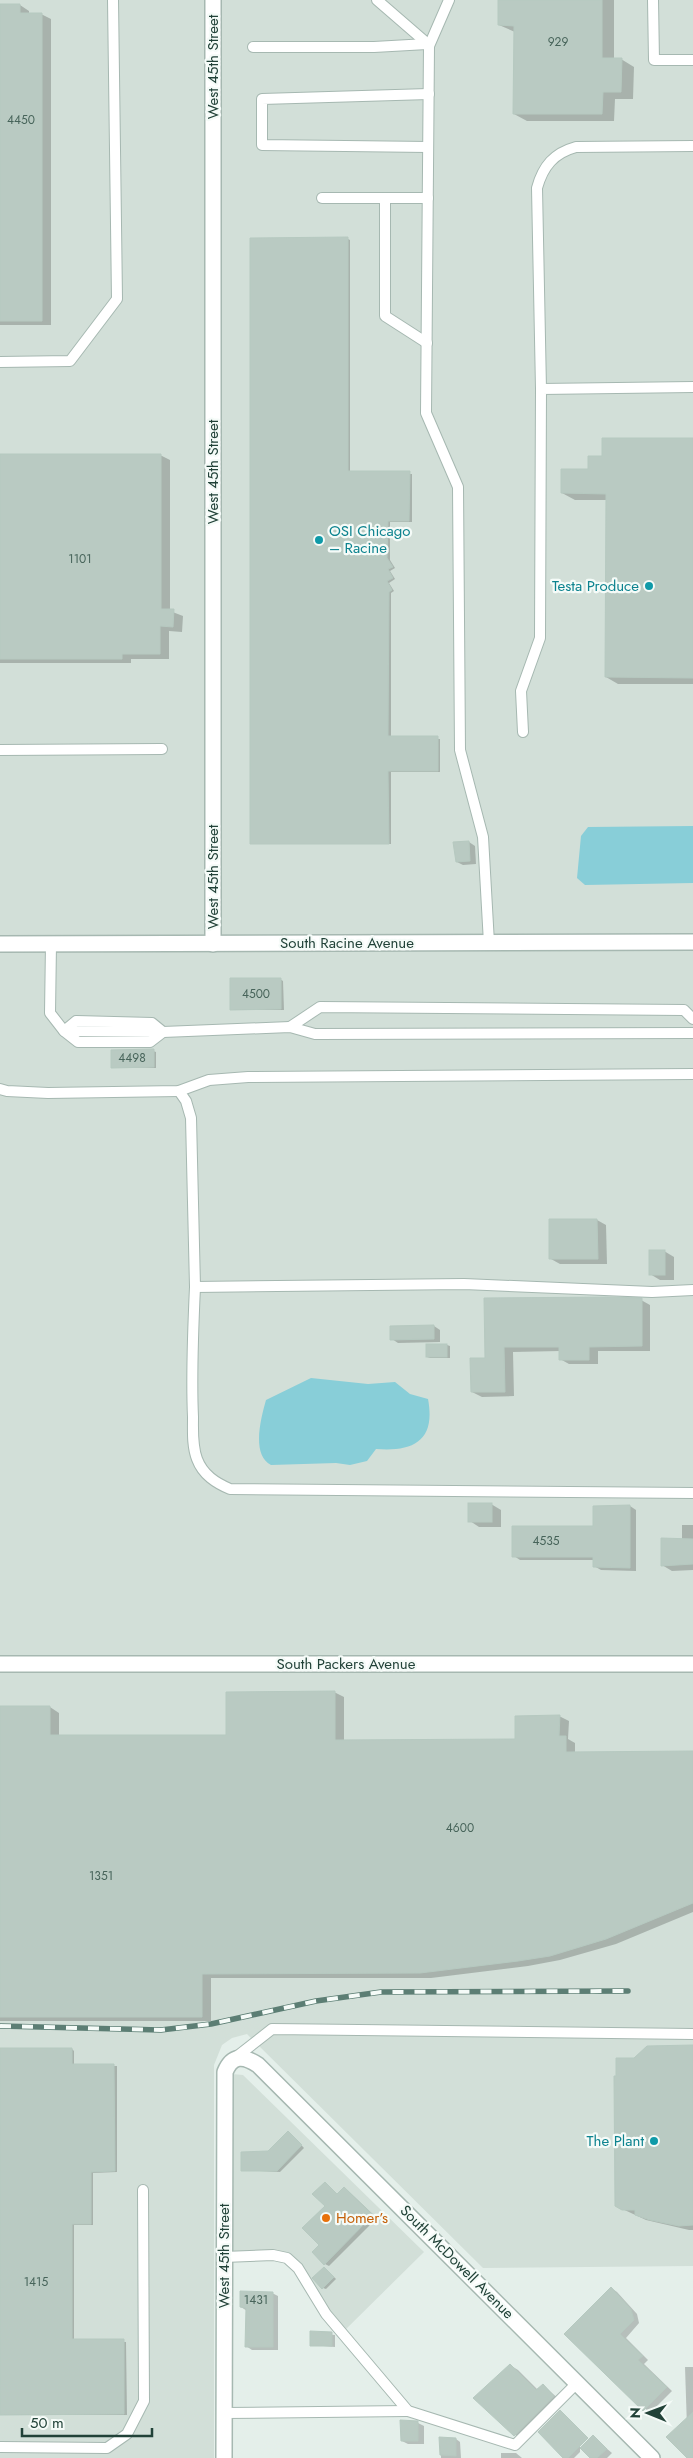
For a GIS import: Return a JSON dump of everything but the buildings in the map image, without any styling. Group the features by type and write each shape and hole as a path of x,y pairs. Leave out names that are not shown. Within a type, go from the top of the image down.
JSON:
{"street":[{"name":"West 45th Street","path":"213,0 213,944"},
{"name":"South Racine Avenue","path":"0,944 693,942"},
{"name":"South Packers Avenue","path":"0,1664 693,1664"},
{"name":"South McDowell Avenue","path":"235,2058 242,2057 258,2065 578,2382 652,2458"},
{"name":"West 45th Street","path":"224,2458 224,2072 228,2064 235,2058"}],"lane":[{"path":"0,362 70,361 117,299 113,0"},
{"path":"377,0 428,45"},
{"path":"449,0 428,45 426,413 458,486 460,750 483,837 490,942"},
{"path":"653,0 654,60 693,60"},
{"path":"253,47 428,45"},
{"path":"428,146 262,145 262,99 429,94"},
{"path":"523,732 520,691 540,638 542,389 537,188 542,171 563,151 576,147 693,146"},
{"path":"322,198 428,198"},
{"path":"385,198 385,316 427,343"},
{"path":"542,389 693,387"},
{"path":"0,750 162,749"},
{"path":"51,944 50,1013 64,1031 78,1042 150,1042 163,1032 290,1027 315,1034 693,1033"},
{"path":"290,1027 320,1007 684,1010 693,1019"},
{"path":"64,1031 76,1021 152,1023 163,1032"},
{"path":"0,1089 48,1093 179,1091 209,1080 248,1077 693,1074"},
{"path":"179,1091 186,1101 191,1118 195,1287 192,1398 194,1448 198,1461 205,1473 215,1483 230,1489 693,1493"},
{"path":"195,1287 464,1284 652,1292 693,1290"},
{"path":"235,2058 272,2029 693,2034"},
{"path":"0,2447 107,2448 127,2434 144,2401 143,2190"},
{"path":"224,2257 274,2255 287,2258 298,2268 326,2314 408,2412"},
{"path":"224,2414 408,2412 516,2445 578,2382"}],"shaded area":[{"path":"0,0 693,0 693,2266 483,2268 247,2034 232,2038 222,2045 214,2065 214,2458 0,2458"},
{"path":"232,2074 243,2075 424,2252 342,2333 287,2258 232,2257"}],"water":[{"path":"693,826 693,883 585,885 577,878 581,836 588,827"},
{"path":"311,1378 368,1384 395,1382 410,1394 428,1399 430,1413 425,1434 411,1446 376,1449 367,1461 350,1465 336,1463 271,1465 265,1460 259,1445 260,1426 266,1400"}],"railway":[{"path":"0,2026 161,2030 211,2024 316,2001 381,1992 628,1991"}],"place":[{"name":"OSI Chicago – Racine","path":"319,540"},
{"name":"Testa Produce","path":"649,586"},
{"name":"The Plant","path":"654,2141"},
{"name":"Homer’s","path":"326,2218"}]}
